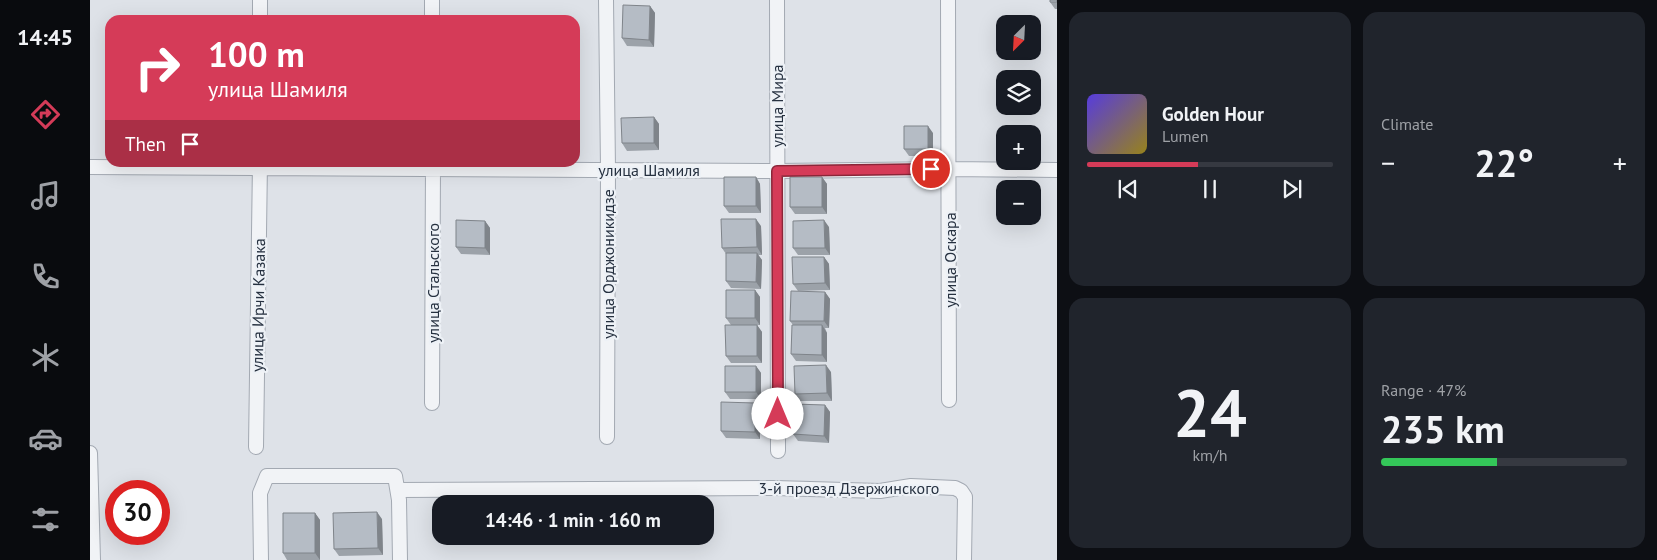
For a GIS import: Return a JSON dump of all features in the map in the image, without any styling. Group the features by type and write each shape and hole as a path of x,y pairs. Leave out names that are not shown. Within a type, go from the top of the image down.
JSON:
{"street":[{"path":"260,0 260,15"},
{"path":"432,0 432,15"},
{"name":"улица Орджоникидзе","path":"606,0 608,169 607,437"},
{"name":"улица Мира","path":"777,0 778,451"},
{"name":"улица Оскара","path":"948,0 950,400"},
{"name":"улица Шамиля","path":"90,167 105,167"},
{"name":"улица Ирчи Казака","path":"256,448 260,167"},
{"name":"улица Стальского","path":"432,403 433,167"},
{"name":"улица Шамиля","path":"520,167 777,171 1057,170"},
{"path":"90,453 93,560"},
{"path":"261,560 260,494 267,476 394,476 398,490 400,560"},
{"name":"3-й проезд Дзержинского","path":"398,490 775,488 880,491 911,486 955,488 961,491 965,497 964,560"}],"building":[{"path":"623,5 650,6 649,40 622,38"},
{"path":"654,117 654,143 622,143 621,118"},
{"path":"904,126 928,126 928,149 904,149"},
{"path":"724,177 756,177 756,206 724,206"},
{"path":"790,177 822,177 822,207 790,207"},
{"path":"721,219 756,219 757,247 722,248"},
{"path":"456,220 485,221 485,248 456,247"},
{"path":"824,220 825,248 793,248 793,221"},
{"path":"726,253 757,253 756,282 726,281"},
{"path":"792,257 824,257 825,283 793,284"},
{"path":"726,290 755,290 755,318 726,318"},
{"path":"791,291 825,292 824,321 790,321"},
{"path":"725,325 757,325 757,356 726,356"},
{"path":"792,325 822,325 822,355 791,354"},
{"path":"826,365 827,393 795,394 794,366"},
{"path":"725,366 756,366 756,392 725,392"},
{"path":"721,402 755,403 755,432 721,431"},
{"path":"794,404 825,405 824,436 793,434"},
{"path":"377,512 378,548 334,549 333,513"},
{"path":"283,513 315,513 315,553 283,553"}],"route":[{"path":"778,414 777,171 931,169"}]}
